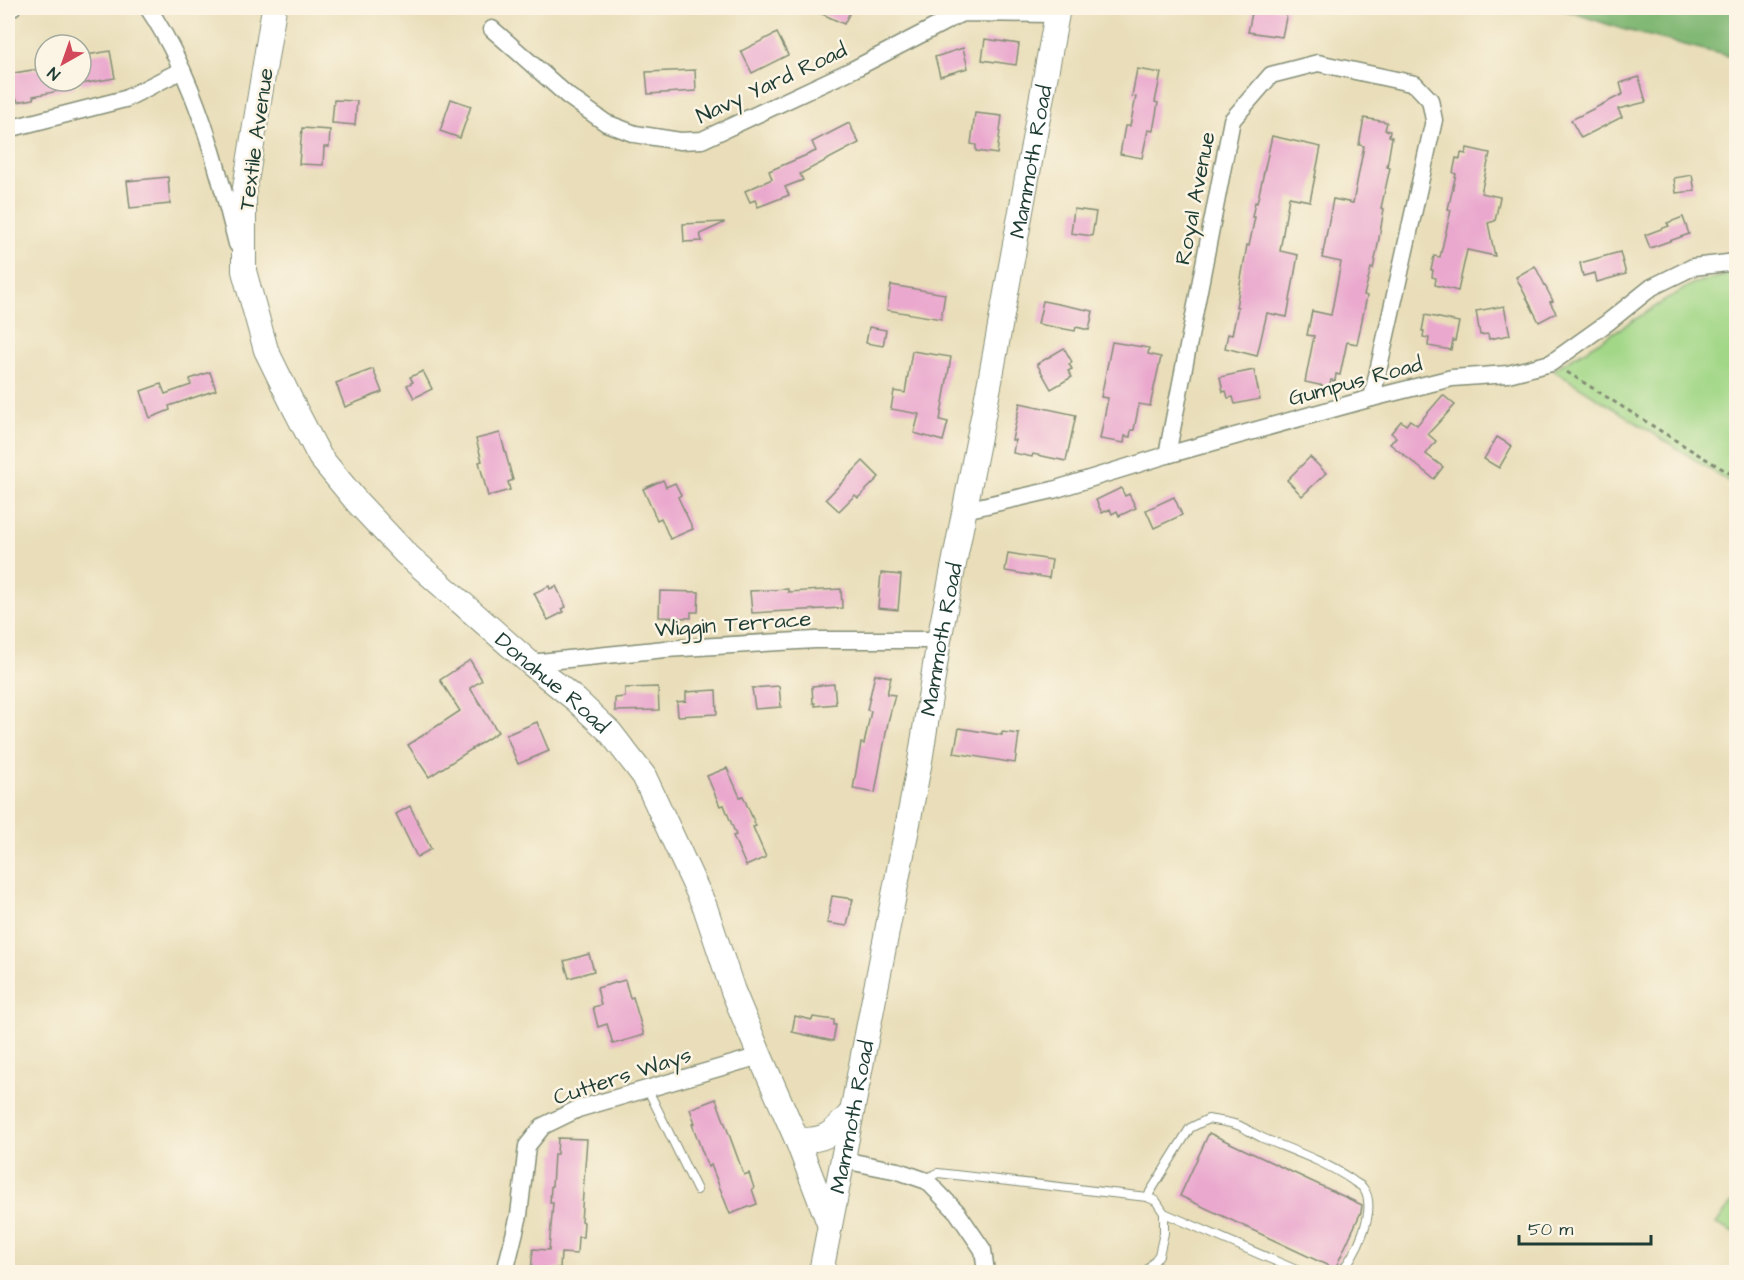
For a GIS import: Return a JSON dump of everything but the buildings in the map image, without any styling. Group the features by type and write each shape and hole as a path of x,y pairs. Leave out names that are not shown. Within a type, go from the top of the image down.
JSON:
{"main road":[{"name":"Textile Avenue","path":"244,271 244,194 274,8"},
{"name":"Mammoth Road","path":"821,1272 920,761 939,640 990,381 1057,11"},
{"name":"Donahue Road","path":"244,271 266,350 320,457 357,502 405,553 530,663 576,700 610,732 644,776 705,908 733,991 831,1226"},
{"path":"797,1140 820,1140 832,1133 852,1112"}],"street":[{"path":"8,10 12,8"},
{"path":"148,8 166,37 196,104 221,179 244,271"},
{"name":"Navy Yard Road","path":"492,29 568,96 606,123 635,134 680,141 702,140 854,69 956,10 1057,11"},
{"name":"Royal Avenue","path":"1167,455 1232,120 1271,75 1318,63 1414,84 1430,100 1434,120 1372,398"},
{"path":"8,129 125,99 182,70"},
{"name":"Gumpus Road","path":"965,510 1053,490 1167,455 1372,398 1452,378 1508,374 1551,363 1652,287 1693,267 1737,262"},
{"name":"Wiggin Terrace","path":"530,663 665,649 815,640 939,640"},
{"name":"Cutters Ways","path":"505,1272 519,1215 527,1146 543,1126 578,1109 760,1056"},
{"path":"843,1160 898,1171 927,1181 957,1212 983,1250 986,1272"}],"lane":[{"path":"647,1088 697,1190"},
{"path":"1148,1197 1190,1128 1208,1119 1239,1126 1322,1163 1363,1188 1368,1199 1367,1223 1356,1249 1345,1268 1340,1272"},
{"path":"927,1181 938,1173 1148,1197 1156,1201 1164,1213 1301,1272"},
{"path":"1146,1272 1159,1255 1164,1233 1164,1213"}],"path":[{"path":"1558,367 1737,477"}],"green space":[{"path":"1558,8 1736,8 1736,58 1622,29"},
{"path":"1736,273 1736,486 1553,370 1692,284"},
{"path":"1736,1197 1736,1234 1716,1224"}]}
